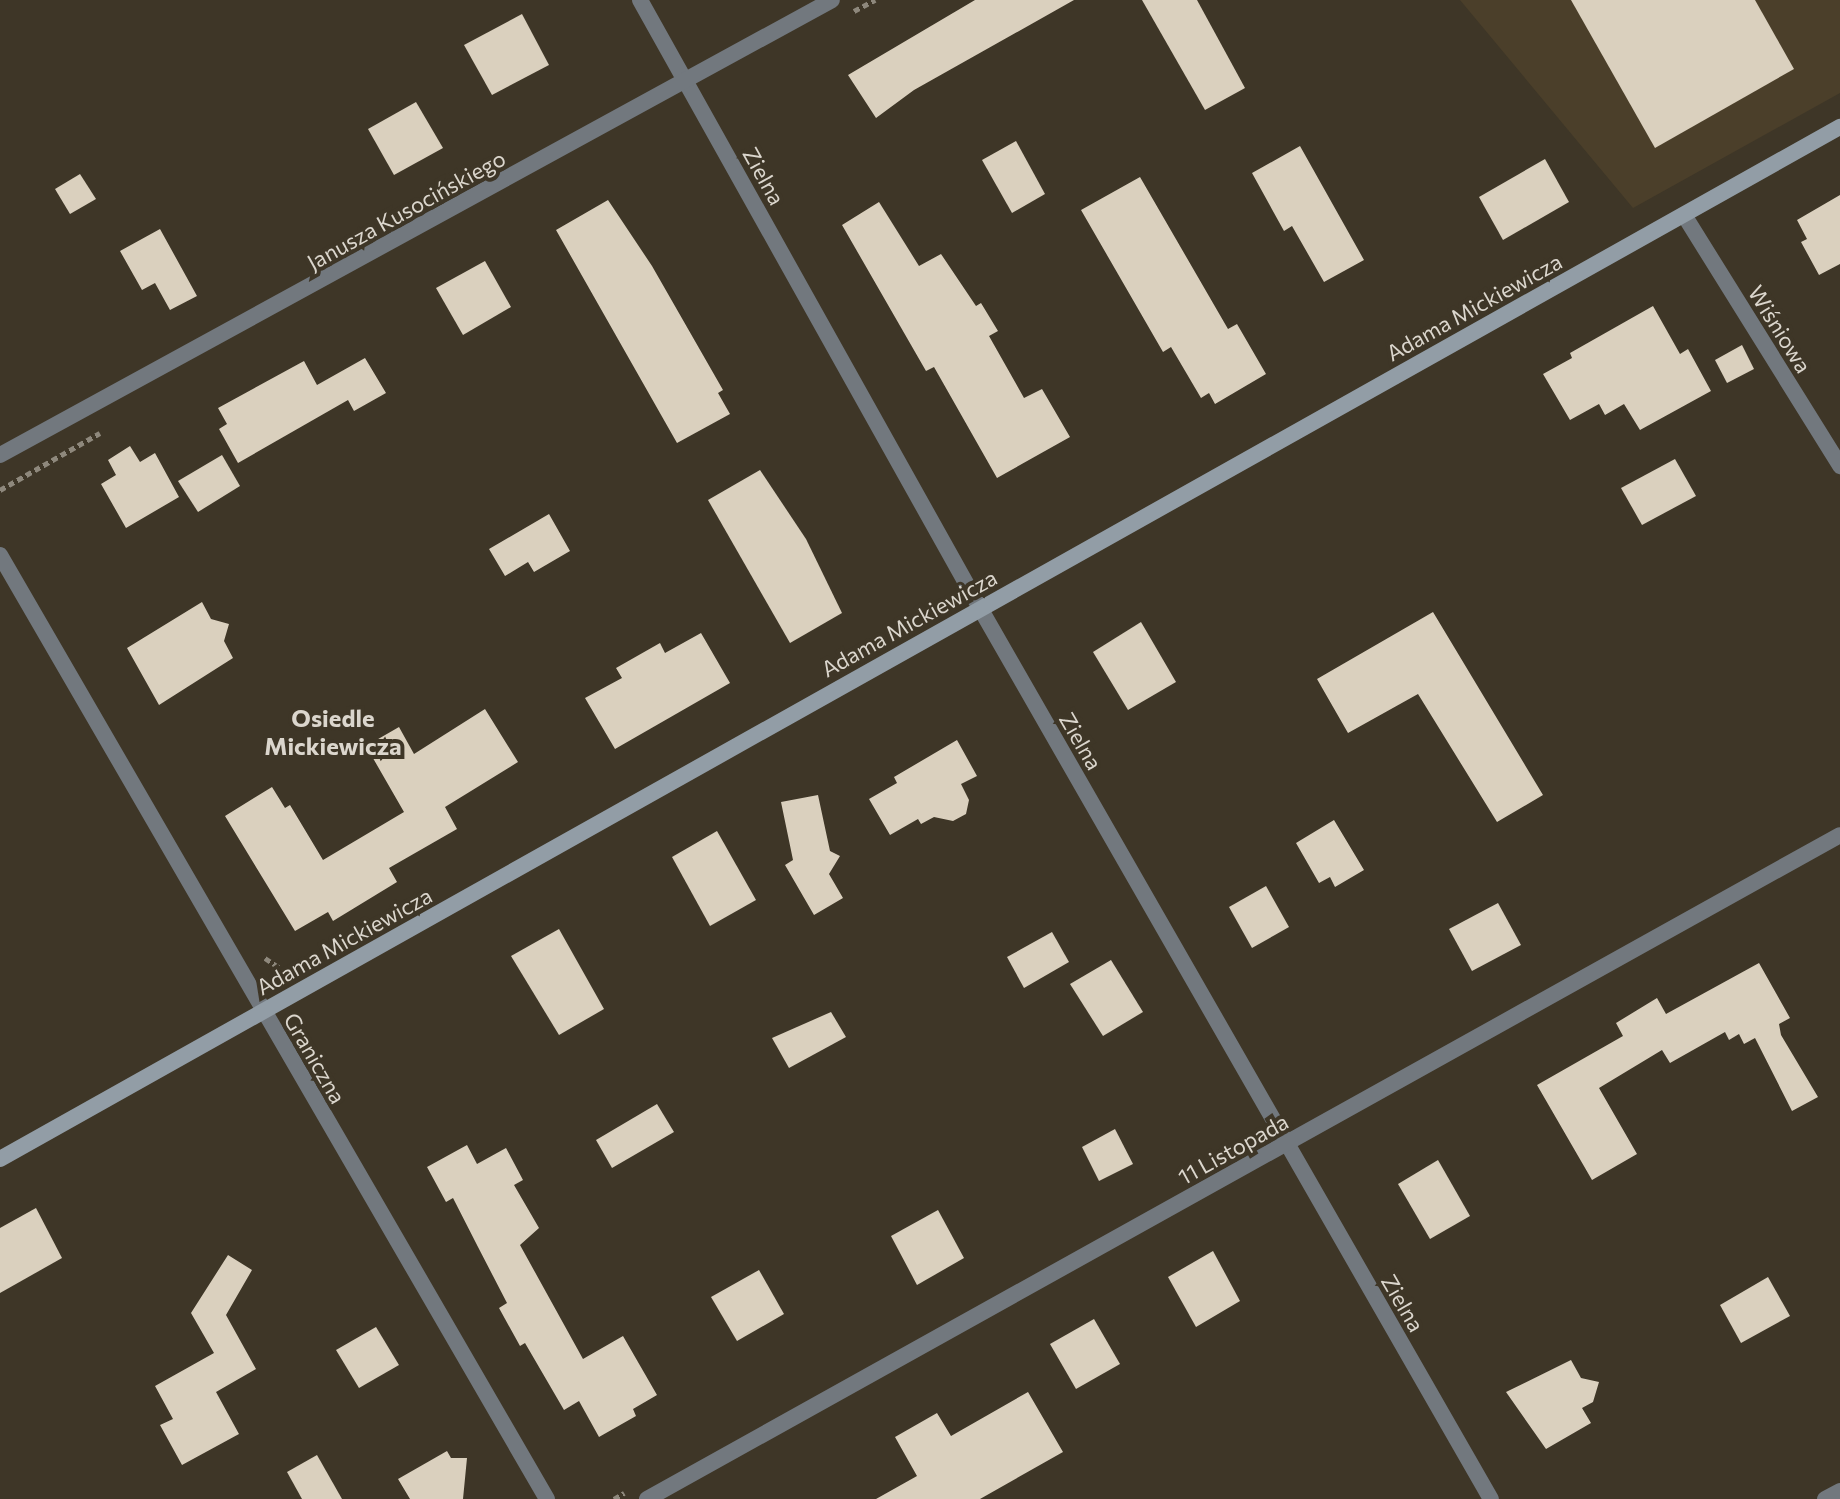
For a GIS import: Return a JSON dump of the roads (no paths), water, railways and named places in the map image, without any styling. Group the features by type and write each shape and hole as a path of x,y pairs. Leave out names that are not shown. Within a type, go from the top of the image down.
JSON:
{"street":[{"name":"Zielna","path":"640,0 980,608 1491,1499"},
{"name":"Janusza Kusocińskiego","path":"0,455 832,0"},
{"name":"Adama Mickiewicza","path":"0,1159 1840,127"},
{"name":"Wiśniowa","path":"1684,215 1840,466"},
{"name":"Graniczna","path":"0,555 547,1499"},
{"name":"11 Listopada","path":"647,1499 1840,835"},
{"path":"1825,1499 1840,1491"}],"district":[{"name":"Osiedle Mickiewicza","path":"333,732"}]}
